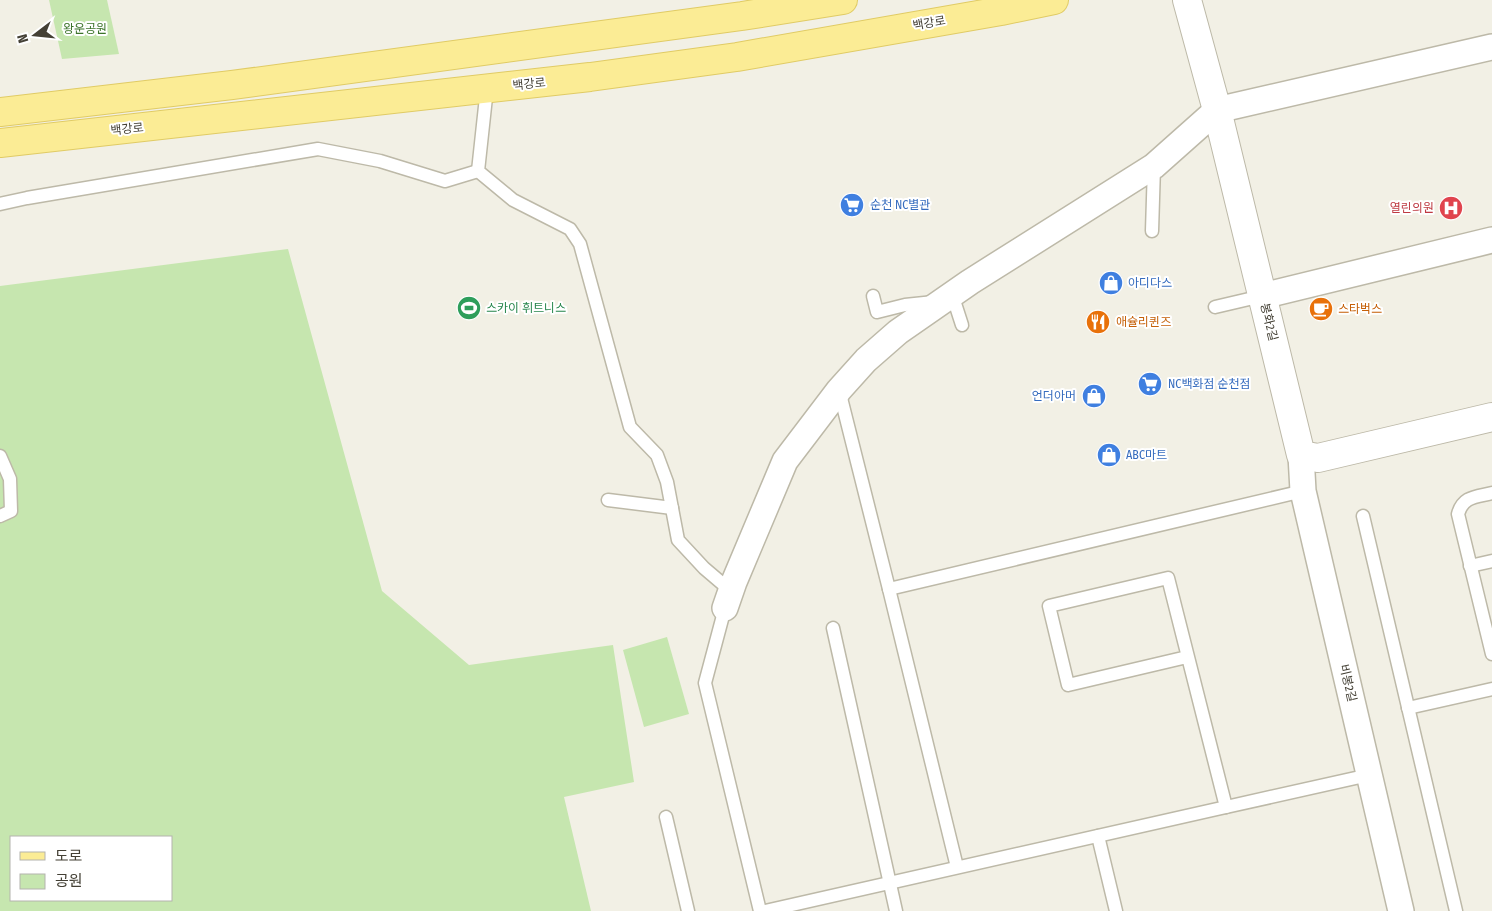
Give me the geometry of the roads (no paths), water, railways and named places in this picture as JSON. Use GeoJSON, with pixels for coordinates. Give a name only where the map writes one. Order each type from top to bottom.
{"type":"FeatureCollection","features":[{"type":"Feature","properties":{"kind":"main road"},"geometry":{"type":"LineString","coordinates":[[0,112],[251,82],[722,19],[843,0]]}},
{"type":"Feature","properties":{"kind":"main road","name":"백강로"},"geometry":{"type":"LineString","coordinates":[[0,143],[590,77],[737,57],[1054,0]]}},
{"type":"Feature","properties":{"kind":"street","name":"봉화2길"},"geometry":{"type":"LineString","coordinates":[[1187,0],[1217,110],[1301,455]]}},
{"type":"Feature","properties":{"kind":"street"},"geometry":{"type":"LineString","coordinates":[[1195,29],[1202,0]]}},
{"type":"Feature","properties":{"kind":"street"},"geometry":{"type":"LineString","coordinates":[[728,600],[786,461],[839,390],[866,360],[898,332],[947,298],[1154,166],[1217,110],[1492,47]]}},
{"type":"Feature","properties":{"kind":"street"},"geometry":{"type":"LineString","coordinates":[[1262,296],[1492,240]]}},
{"type":"Feature","properties":{"kind":"street"},"geometry":{"type":"LineString","coordinates":[[1301,455],[1318,458],[1492,418]]}},
{"type":"Feature","properties":{"kind":"street","name":"비봉2길"},"geometry":{"type":"LineString","coordinates":[[1301,455],[1303,491],[1401,911]]}},
{"type":"Feature","properties":{"kind":"lane"},"geometry":{"type":"LineString","coordinates":[[478,171],[487,88]]}},
{"type":"Feature","properties":{"kind":"lane"},"geometry":{"type":"LineString","coordinates":[[0,204],[318,149],[380,161],[445,182],[478,171]]}},
{"type":"Feature","properties":{"kind":"lane"},"geometry":{"type":"LineString","coordinates":[[1152,231],[1154,166]]}},
{"type":"Feature","properties":{"kind":"lane"},"geometry":{"type":"LineString","coordinates":[[478,171],[513,200],[570,229],[580,244],[630,426],[657,455],[667,482],[678,540],[704,568],[728,600],[704,683],[760,911]]}},
{"type":"Feature","properties":{"kind":"lane"},"geometry":{"type":"LineString","coordinates":[[873,296],[877,312],[905,304],[947,298],[962,325]]}},
{"type":"Feature","properties":{"kind":"lane"},"geometry":{"type":"LineString","coordinates":[[1215,307],[1262,296]]}},
{"type":"Feature","properties":{"kind":"lane"},"geometry":{"type":"LineString","coordinates":[[839,390],[956,867]]}},
{"type":"Feature","properties":{"kind":"lane"},"geometry":{"type":"LineString","coordinates":[[0,456],[10,479],[11,511],[0,516]]}},
{"type":"Feature","properties":{"kind":"lane"},"geometry":{"type":"LineString","coordinates":[[889,588],[1303,491]]}},
{"type":"Feature","properties":{"kind":"lane"},"geometry":{"type":"LineString","coordinates":[[1492,493],[1466,500],[1462,503],[1458,514],[1470,566],[1489,630],[1492,654]]}},
{"type":"Feature","properties":{"kind":"lane"},"geometry":{"type":"LineString","coordinates":[[608,500],[672,508]]}},
{"type":"Feature","properties":{"kind":"lane"},"geometry":{"type":"LineString","coordinates":[[1364,516],[1456,911]]}},
{"type":"Feature","properties":{"kind":"lane"},"geometry":{"type":"LineString","coordinates":[[1470,566],[1492,561]]}},
{"type":"Feature","properties":{"kind":"lane"},"geometry":{"type":"LineString","coordinates":[[1187,657],[1068,685],[1048,606],[1168,578],[1226,808]]}},
{"type":"Feature","properties":{"kind":"lane"},"geometry":{"type":"LineString","coordinates":[[833,628],[896,911]]}},
{"type":"Feature","properties":{"kind":"lane"},"geometry":{"type":"LineString","coordinates":[[1408,708],[1492,689]]}},
{"type":"Feature","properties":{"kind":"lane"},"geometry":{"type":"LineString","coordinates":[[765,911],[1370,775]]}},
{"type":"Feature","properties":{"kind":"lane"},"geometry":{"type":"LineString","coordinates":[[666,817],[688,911]]}},
{"type":"Feature","properties":{"kind":"lane"},"geometry":{"type":"LineString","coordinates":[[1098,836],[1116,911]]}},
{"type":"Feature","properties":{"kind":"place","name":"순천 NC별관"},"geometry":{"type":"Point","coordinates":[852,205]}},
{"type":"Feature","properties":{"kind":"place","name":"열린의원"},"geometry":{"type":"Point","coordinates":[1451,208]}},
{"type":"Feature","properties":{"kind":"place","name":"아디다스"},"geometry":{"type":"Point","coordinates":[1111,283]}},
{"type":"Feature","properties":{"kind":"place","name":"스카이 휘트니스"},"geometry":{"type":"Point","coordinates":[469,308]}},
{"type":"Feature","properties":{"kind":"place","name":"스타벅스"},"geometry":{"type":"Point","coordinates":[1321,309]}},
{"type":"Feature","properties":{"kind":"place","name":"애슐리퀸즈"},"geometry":{"type":"Point","coordinates":[1098,322]}},
{"type":"Feature","properties":{"kind":"place","name":"NC백화점 순천점"},"geometry":{"type":"Point","coordinates":[1150,384]}},
{"type":"Feature","properties":{"kind":"place","name":"언더아머"},"geometry":{"type":"Point","coordinates":[1094,396]}},
{"type":"Feature","properties":{"kind":"place","name":"ABC마트"},"geometry":{"type":"Point","coordinates":[1109,455]}},
{"type":"Feature","properties":{"kind":"park label","name":"왕운공원"},"geometry":{"type":"Point","coordinates":[85,29]}}]}
